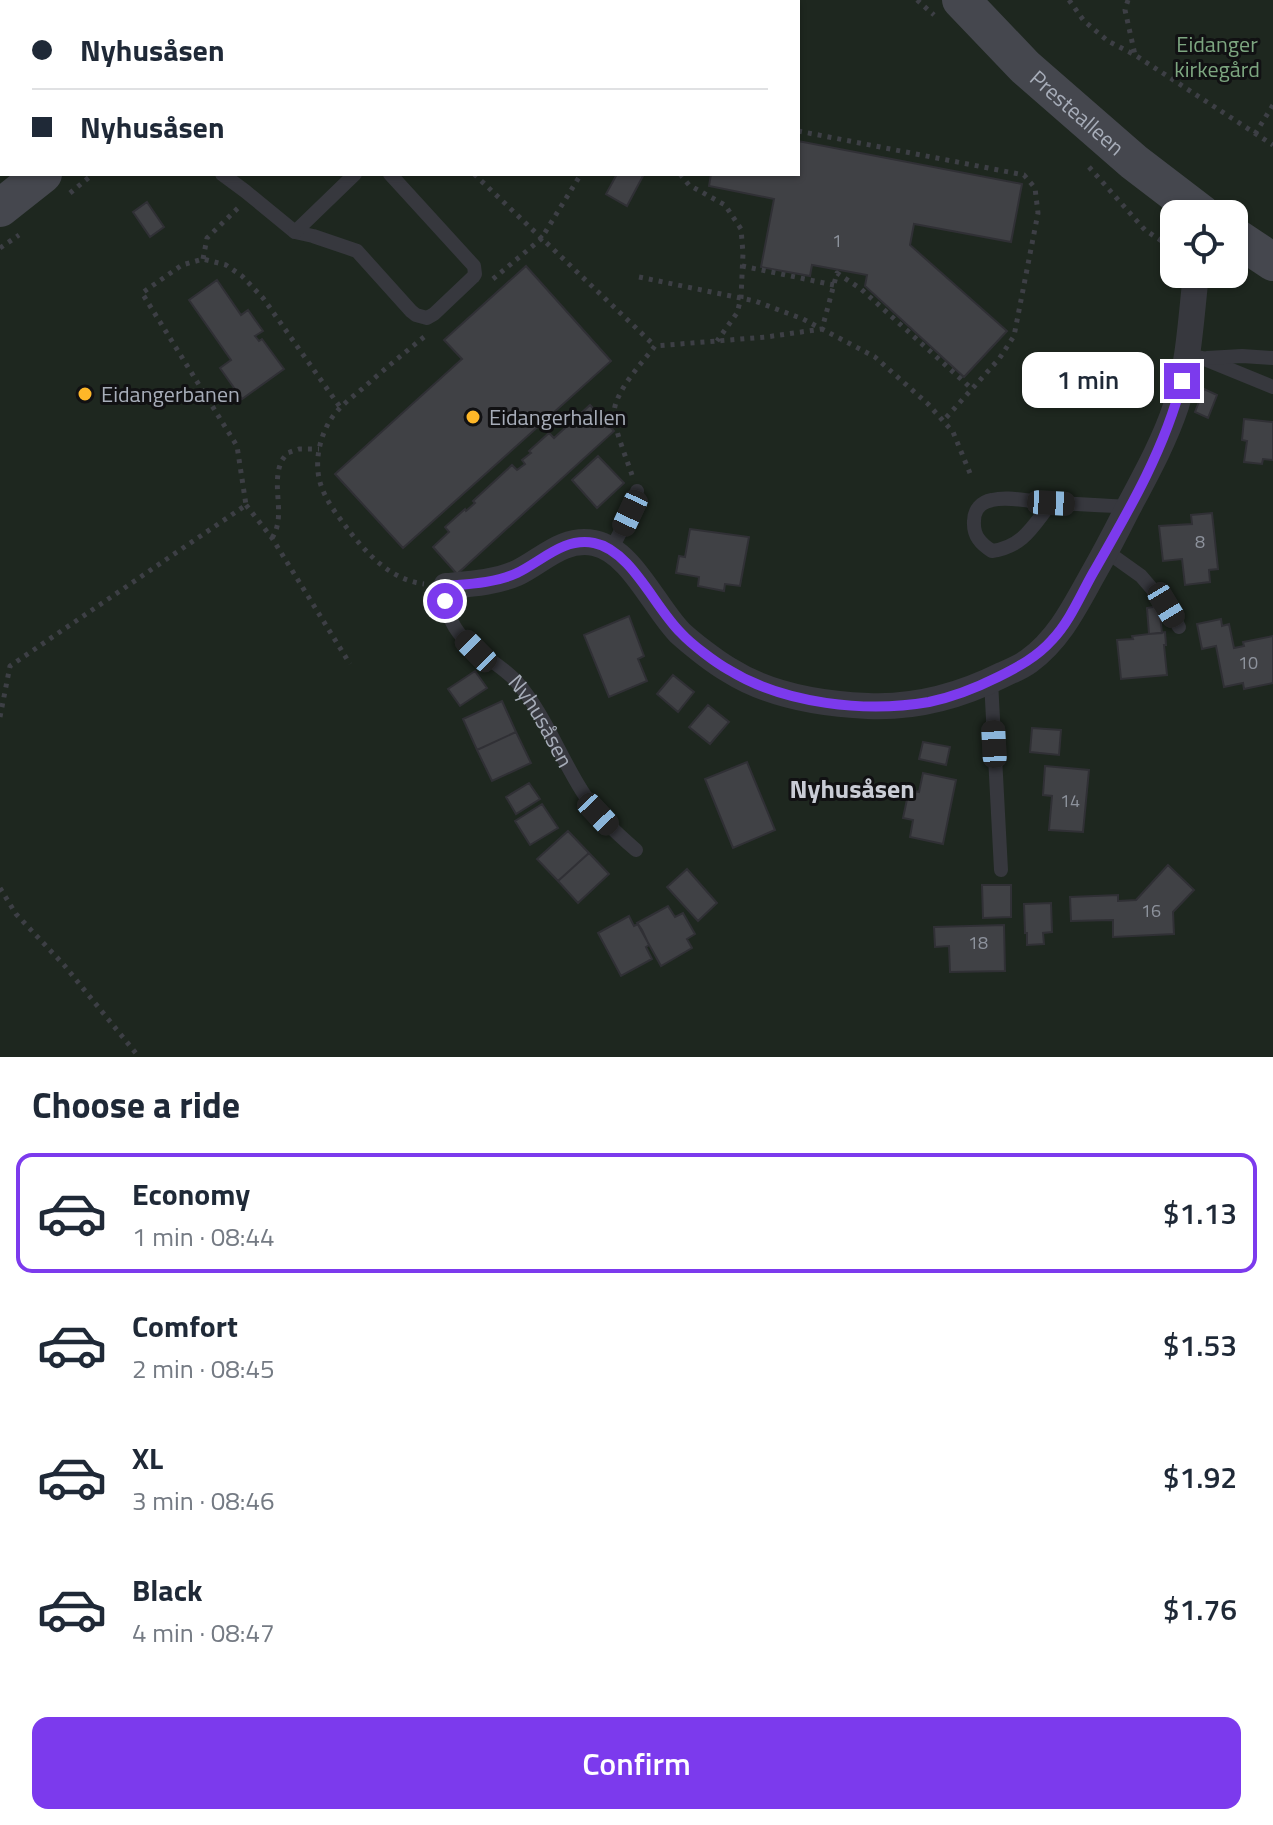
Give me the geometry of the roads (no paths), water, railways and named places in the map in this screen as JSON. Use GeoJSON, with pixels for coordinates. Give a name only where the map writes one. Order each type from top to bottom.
{"type":"FeatureCollection","features":[{"type":"Feature","properties":{"kind":"street","name":"Prestealleen"},"geometry":{"type":"LineString","coordinates":[[961,0],[1025,67],[1134,162],[1183,200]]}},
{"type":"Feature","properties":{"kind":"street"},"geometry":{"type":"LineString","coordinates":[[1248,245],[1273,262]]}},
{"type":"Feature","properties":{"kind":"street"},"geometry":{"type":"LineString","coordinates":[[446,586],[482,583],[515,574],[572,543],[597,543],[611,550],[631,570],[680,633],[729,670],[765,688],[845,705],[880,706],[929,702],[966,692],[1028,663],[1072,615],[1161,443],[1195,357],[1196,288]]}},
{"type":"Feature","properties":{"kind":"lane"},"geometry":{"type":"LineString","coordinates":[[225,176],[295,232],[357,251],[411,311],[427,318],[473,277],[474,266],[392,176]]}},
{"type":"Feature","properties":{"kind":"lane"},"geometry":{"type":"LineString","coordinates":[[295,232],[353,176]]}},
{"type":"Feature","properties":{"kind":"lane"},"geometry":{"type":"LineString","coordinates":[[1195,357],[1273,358]]}},
{"type":"Feature","properties":{"kind":"lane"},"geometry":{"type":"LineString","coordinates":[[1195,357],[1273,387]]}},
{"type":"Feature","properties":{"kind":"lane"},"geometry":{"type":"LineString","coordinates":[[611,550],[630,513],[637,491]]}},
{"type":"Feature","properties":{"kind":"lane"},"geometry":{"type":"LineString","coordinates":[[1051,503],[1032,529],[1016,544],[992,551],[980,544],[973,519],[979,506],[991,500],[1010,498],[1129,507]]}},
{"type":"Feature","properties":{"kind":"lane"},"geometry":{"type":"LineString","coordinates":[[1106,551],[1141,576],[1166,605],[1179,627]]}},
{"type":"Feature","properties":{"kind":"lane","name":"Nyhusåsen"},"geometry":{"type":"LineString","coordinates":[[446,586],[445,601],[452,623],[476,651],[501,668],[527,694],[590,803],[614,831],[636,850]]}},
{"type":"Feature","properties":{"kind":"lane"},"geometry":{"type":"LineString","coordinates":[[991,681],[1001,870]]}},
{"type":"Feature","properties":{"kind":"place","name":"Eidangerbanen"},"geometry":{"type":"Point","coordinates":[85,394]}},
{"type":"Feature","properties":{"kind":"place","name":"Eidangerhallen"},"geometry":{"type":"Point","coordinates":[473,417]}},
{"type":"Feature","properties":{"kind":"district","name":"Nyhusåsen"},"geometry":{"type":"Point","coordinates":[852,789]}},
{"type":"Feature","properties":{"kind":"park label","name":"Eidanger kirkegård"},"geometry":{"type":"Point","coordinates":[1217,56]}}]}
